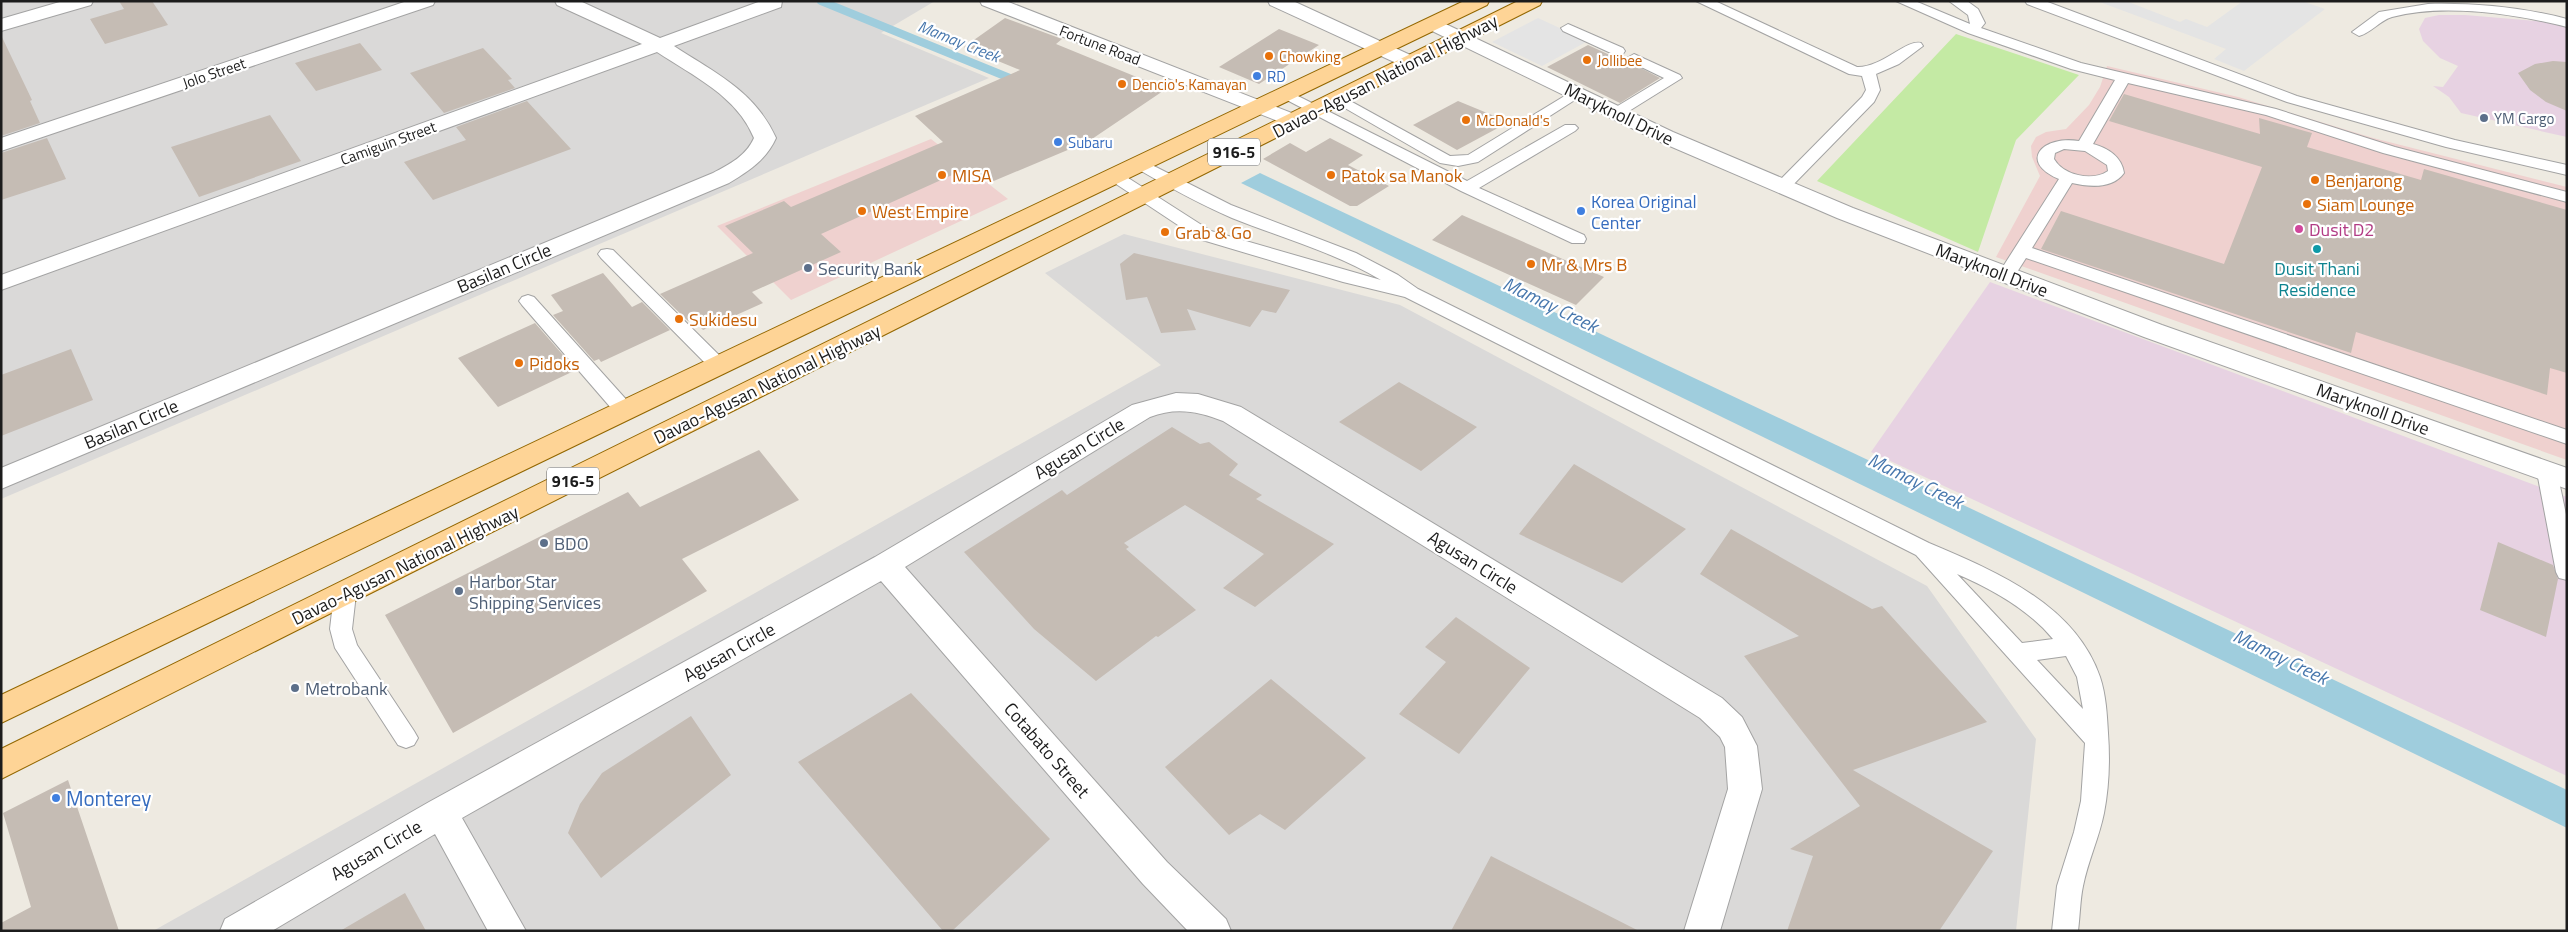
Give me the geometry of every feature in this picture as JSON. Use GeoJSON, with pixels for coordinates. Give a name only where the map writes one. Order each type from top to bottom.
{"type":"FeatureCollection","features":[{"type":"Feature","properties":{"kind":"main road","name":"Davao-Agusan National Highway"},"geometry":{"type":"LineString","coordinates":[[1,710],[1142,165],[1480,1]]}},
{"type":"Feature","properties":{"kind":"main road","name":"Davao-Agusan National Highway"},"geometry":{"type":"LineString","coordinates":[[1,765],[1338,100],[1533,1]]}},
{"type":"Feature","properties":{"kind":"main road"},"geometry":{"type":"LineString","coordinates":[[450,494],[475,530]]}},
{"type":"Feature","properties":{"kind":"street"},"geometry":{"type":"LineString","coordinates":[[1,25],[84,1]]}},
{"type":"Feature","properties":{"kind":"street","name":"Jolo Street"},"geometry":{"type":"LineString","coordinates":[[1,145],[426,1]]}},
{"type":"Feature","properties":{"kind":"street","name":"Basilan Circle"},"geometry":{"type":"LineString","coordinates":[[1,478],[721,178],[745,164],[760,151],[765,138],[752,113],[736,96],[658,44],[564,1]]}},
{"type":"Feature","properties":{"kind":"street","name":"Fortune Road"},"geometry":{"type":"LineString","coordinates":[[989,1],[1295,121]]}},
{"type":"Feature","properties":{"kind":"street"},"geometry":{"type":"LineString","coordinates":[[1277,1],[1412,63]]}},
{"type":"Feature","properties":{"kind":"street","name":"Camiguin Street"},"geometry":{"type":"LineString","coordinates":[[1,283],[774,3]]}},
{"type":"Feature","properties":{"kind":"street","name":"Maryknoll Drive"},"geometry":{"type":"LineString","coordinates":[[1433,24],[1662,136],[1782,187],[2006,276],[2560,473]]}},
{"type":"Feature","properties":{"kind":"street","name":"Agusan Circle"},"geometry":{"type":"LineString","coordinates":[[238,931],[441,813],[885,565],[1156,404],[1184,400],[1208,404],[1232,414],[1711,708],[1731,727],[1741,746],[1745,789],[1702,931]]}},
{"type":"Feature","properties":{"kind":"street","name":"Cotabato Street"},"geometry":{"type":"LineString","coordinates":[[885,565],[1155,873],[1213,931]]}},
{"type":"Feature","properties":{"kind":"street"},"geometry":{"type":"LineString","coordinates":[[441,813],[508,931]]}},
{"type":"Feature","properties":{"kind":"lane"},"geometry":{"type":"LineString","coordinates":[[1703,1],[1843,68],[1869,73],[1879,71],[1916,46]]}},
{"type":"Feature","properties":{"kind":"lane"},"geometry":{"type":"LineString","coordinates":[[1903,1],[1973,30],[2055,60],[2271,112],[2389,150],[2567,197]]}},
{"type":"Feature","properties":{"kind":"lane"},"geometry":{"type":"LineString","coordinates":[[1956,1],[1971,9],[1977,16],[1978,23],[1973,30]]}},
{"type":"Feature","properties":{"kind":"lane"},"geometry":{"type":"LineString","coordinates":[[2032,1],[2292,99],[2452,144],[2567,170]]}},
{"type":"Feature","properties":{"kind":"lane"},"geometry":{"type":"LineString","coordinates":[[2359,32],[2389,13],[2441,7],[2538,16],[2567,23]]}},
{"type":"Feature","properties":{"kind":"lane"},"geometry":{"type":"LineString","coordinates":[[1568,28],[1618,51]]}},
{"type":"Feature","properties":{"kind":"lane"},"geometry":{"type":"LineString","coordinates":[[1616,113],[1675,78],[1634,58]]}},
{"type":"Feature","properties":{"kind":"lane"},"geometry":{"type":"LineString","coordinates":[[1782,187],[1869,99],[1873,90],[1869,73]]}},
{"type":"Feature","properties":{"kind":"lane"},"geometry":{"type":"LineString","coordinates":[[2084,146],[2124,77]]}},
{"type":"Feature","properties":{"kind":"lane"},"geometry":{"type":"LineString","coordinates":[[1338,100],[1446,160],[1458,161],[1472,159],[1576,93]]}},
{"type":"Feature","properties":{"kind":"lane"},"geometry":{"type":"LineString","coordinates":[[1288,95],[1467,188],[1578,239]]}},
{"type":"Feature","properties":{"kind":"lane"},"geometry":{"type":"LineString","coordinates":[[1467,188],[1570,128]]}},
{"type":"Feature","properties":{"kind":"lane"},"geometry":{"type":"LineString","coordinates":[[2062,144],[2084,146],[2110,158],[2115,164],[2116,173],[2108,179],[2099,181],[2068,177],[2050,166],[2045,155],[2054,146],[2062,144]]}},
{"type":"Feature","properties":{"kind":"lane"},"geometry":{"type":"LineString","coordinates":[[1142,165],[1172,182],[1239,214],[1310,239],[1364,262],[1396,280],[1412,293],[1922,549],[1978,574],[2014,594],[2048,618],[2072,646],[2086,671],[2094,704],[2096,739],[2097,776],[2094,795],[2089,824],[2070,885],[2065,931]]}},
{"type":"Feature","properties":{"kind":"lane"},"geometry":{"type":"LineString","coordinates":[[1116,177],[1205,235],[1349,278],[1412,293]]}},
{"type":"Feature","properties":{"kind":"lane"},"geometry":{"type":"LineString","coordinates":[[2006,276],[2068,177]]}},
{"type":"Feature","properties":{"kind":"lane"},"geometry":{"type":"LineString","coordinates":[[2021,250],[2567,437]]}},
{"type":"Feature","properties":{"kind":"lane"},"geometry":{"type":"LineString","coordinates":[[607,254],[720,366]]}},
{"type":"Feature","properties":{"kind":"lane"},"geometry":{"type":"LineString","coordinates":[[528,301],[625,411]]}},
{"type":"Feature","properties":{"kind":"lane"},"geometry":{"type":"LineString","coordinates":[[2560,473],[2567,572]]}},
{"type":"Feature","properties":{"kind":"lane"},"geometry":{"type":"LineString","coordinates":[[1922,549],[2096,739]]}},
{"type":"Feature","properties":{"kind":"lane"},"geometry":{"type":"LineString","coordinates":[[345,594],[341,629],[346,648],[406,738]]}},
{"type":"Feature","properties":{"kind":"lane"},"geometry":{"type":"LineString","coordinates":[[2017,653],[2072,646]]}},
{"type":"Feature","properties":{"kind":"shaded area"},"geometry":{"type":"Polygon","coordinates":[[[1,1],[935,1],[881,33],[989,78],[1,499],[1,1]]]}},
{"type":"Feature","properties":{"kind":"shaded area"},"geometry":{"type":"Polygon","coordinates":[[[2097,1],[2126,1],[2180,22],[2186,19],[2207,27],[2243,1],[2302,1],[2325,9],[2244,71],[2214,59],[2226,49],[2097,1]]]}},
{"type":"Feature","properties":{"kind":"shaded area"},"geometry":{"type":"Polygon","coordinates":[[[2439,15],[2465,15],[2549,22],[2567,27],[2567,137],[2461,113],[2449,97],[2433,86],[2443,87],[2458,66],[2440,58],[2423,41],[2419,29],[2425,18],[2439,15]]]}},
{"type":"Feature","properties":{"kind":"shaded area"},"geometry":{"type":"Polygon","coordinates":[[[1538,18],[1588,41],[1542,66],[1492,42],[1538,18]]]}},
{"type":"Feature","properties":{"kind":"shaded area"},"geometry":{"type":"Polygon","coordinates":[[[2107,66],[2238,97],[2373,138],[2567,187],[2567,460],[1996,257],[2040,176],[2032,157],[2031,146],[2036,137],[2046,132],[2066,129],[2089,105],[2100,87],[2107,66]]]}},
{"type":"Feature","properties":{"kind":"shaded area"},"geometry":{"type":"Polygon","coordinates":[[[931,139],[1008,199],[791,300],[717,226],[931,139]]]}},
{"type":"Feature","properties":{"kind":"shaded area"},"geometry":{"type":"Polygon","coordinates":[[[1124,234],[1400,305],[1927,586],[2036,739],[2016,931],[153,931],[1161,365],[1045,273],[1124,234]]]}},
{"type":"Feature","properties":{"kind":"shaded area"},"geometry":{"type":"Polygon","coordinates":[[[1990,282],[2567,497],[2567,776],[1871,452],[1990,282]]]}},
{"type":"Feature","properties":{"kind":"green space"},"geometry":{"type":"Polygon","coordinates":[[[1956,34],[2079,75],[2016,140],[1978,252],[1817,181],[1956,34]]]}},
{"type":"Feature","properties":{"kind":"water"},"geometry":{"type":"Polygon","coordinates":[[[1260,173],[2567,790],[2567,828],[1241,183],[1260,173]]]}},
{"type":"Feature","properties":{"kind":"building"},"geometry":{"type":"Polygon","coordinates":[[[119,1],[152,1],[168,25],[105,44],[90,19],[124,9],[119,1]]]}},
{"type":"Feature","properties":{"kind":"building"},"geometry":{"type":"Polygon","coordinates":[[[1005,18],[1062,39],[1056,44],[1166,89],[1089,141],[989,183],[970,167],[821,234],[841,252],[752,292],[763,303],[703,330],[693,319],[688,321],[660,294],[753,253],[725,226],[784,201],[791,207],[943,142],[915,116],[1020,70],[964,47],[1005,18]]]}},
{"type":"Feature","properties":{"kind":"building","name":"Chowking"},"geometry":{"type":"Polygon","coordinates":[[[1279,29],[1319,45],[1259,84],[1219,67],[1279,29]]]}},
{"type":"Feature","properties":{"kind":"building"},"geometry":{"type":"Polygon","coordinates":[[[1,35],[32,100],[30,101],[40,123],[1,136],[1,35]]]}},
{"type":"Feature","properties":{"kind":"building"},"geometry":{"type":"Polygon","coordinates":[[[360,43],[382,70],[316,91],[295,63],[360,43]]]}},
{"type":"Feature","properties":{"kind":"building"},"geometry":{"type":"Polygon","coordinates":[[[1588,45],[1612,56],[1618,56],[1660,78],[1620,103],[1547,67],[1588,45]]]}},
{"type":"Feature","properties":{"kind":"building"},"geometry":{"type":"Polygon","coordinates":[[[483,48],[512,79],[508,80],[515,88],[444,113],[410,73],[483,48]]]}},
{"type":"Feature","properties":{"kind":"building"},"geometry":{"type":"Polygon","coordinates":[[[2553,61],[2567,62],[2567,111],[2546,102],[2530,90],[2518,73],[2535,64],[2553,61]]]}},
{"type":"Feature","properties":{"kind":"building"},"geometry":{"type":"Polygon","coordinates":[[[2124,94],[2260,134],[2259,118],[2312,133],[2307,147],[2421,180],[2424,169],[2567,210],[2567,373],[2550,368],[2547,395],[2356,332],[2351,353],[2041,249],[2061,211],[2224,264],[2262,167],[2109,121],[2124,94]]]}},
{"type":"Feature","properties":{"kind":"building"},"geometry":{"type":"Polygon","coordinates":[[[527,101],[571,149],[433,200],[404,162],[466,140],[456,127],[527,101]]]}},
{"type":"Feature","properties":{"kind":"building","name":"McDonald's"},"geometry":{"type":"Polygon","coordinates":[[[1458,101],[1509,122],[1457,150],[1413,125],[1458,101]]]}},
{"type":"Feature","properties":{"kind":"building"},"geometry":{"type":"Polygon","coordinates":[[[270,115],[301,161],[199,197],[171,147],[270,115]]]}},
{"type":"Feature","properties":{"kind":"building"},"geometry":{"type":"Polygon","coordinates":[[[47,138],[66,179],[1,200],[1,153],[47,138]]]}},
{"type":"Feature","properties":{"kind":"building","name":"Patok sa Manok"},"geometry":{"type":"Polygon","coordinates":[[[1330,138],[1363,155],[1348,165],[1389,186],[1357,206],[1350,206],[1263,159],[1290,143],[1306,152],[1330,138]]]}},
{"type":"Feature","properties":{"kind":"building"},"geometry":{"type":"Polygon","coordinates":[[[1462,215],[1604,277],[1576,305],[1432,240],[1462,215]]]}},
{"type":"Feature","properties":{"kind":"building"},"geometry":{"type":"Polygon","coordinates":[[[1134,253],[1290,290],[1276,313],[1262,310],[1250,327],[1187,309],[1196,330],[1161,333],[1147,297],[1126,300],[1120,264],[1134,253]]]}},
{"type":"Feature","properties":{"kind":"building"},"geometry":{"type":"Polygon","coordinates":[[[603,273],[632,307],[642,302],[670,330],[601,362],[599,359],[594,361],[553,315],[563,311],[551,295],[603,273]]]}},
{"type":"Feature","properties":{"kind":"building","name":"Pidoks"},"geometry":{"type":"Polygon","coordinates":[[[535,323],[576,370],[498,407],[458,358],[535,323]]]}},
{"type":"Feature","properties":{"kind":"building"},"geometry":{"type":"Polygon","coordinates":[[[71,349],[93,400],[1,436],[1,375],[71,349]]]}},
{"type":"Feature","properties":{"kind":"building"},"geometry":{"type":"Polygon","coordinates":[[[1399,382],[1477,427],[1421,471],[1339,422],[1399,382]]]}},
{"type":"Feature","properties":{"kind":"building"},"geometry":{"type":"Polygon","coordinates":[[[1172,427],[1200,444],[1209,442],[1238,464],[1229,475],[1262,495],[1256,499],[1334,544],[1255,607],[1223,588],[1264,554],[1185,505],[1124,543],[1129,547],[1126,549],[1196,610],[1158,637],[1156,636],[1096,681],[1034,629],[964,552],[1062,490],[1067,495],[1172,427]]]}},
{"type":"Feature","properties":{"kind":"building"},"geometry":{"type":"Polygon","coordinates":[[[759,450],[799,500],[682,559],[707,591],[453,733],[385,615],[628,492],[640,507],[759,450]]]}},
{"type":"Feature","properties":{"kind":"building"},"geometry":{"type":"Polygon","coordinates":[[[1574,464],[1686,529],[1622,583],[1519,534],[1574,464]]]}},
{"type":"Feature","properties":{"kind":"building"},"geometry":{"type":"Polygon","coordinates":[[[1731,529],[1872,609],[1882,606],[1987,722],[1853,770],[1993,851],[1939,931],[1787,931],[1813,856],[1790,849],[1860,806],[1744,656],[1799,636],[1700,574],[1731,529]]]}},
{"type":"Feature","properties":{"kind":"building"},"geometry":{"type":"Polygon","coordinates":[[[2498,542],[2553,565],[2558,579],[2546,637],[2480,610],[2498,542]]]}},
{"type":"Feature","properties":{"kind":"building"},"geometry":{"type":"Polygon","coordinates":[[[1456,617],[1530,668],[1459,754],[1399,714],[1446,662],[1425,647],[1456,617]]]}},
{"type":"Feature","properties":{"kind":"building"},"geometry":{"type":"Polygon","coordinates":[[[1271,679],[1366,758],[1285,830],[1260,814],[1229,835],[1165,767],[1271,679]]]}},
{"type":"Feature","properties":{"kind":"building"},"geometry":{"type":"Polygon","coordinates":[[[911,693],[1050,839],[952,931],[943,931],[798,762],[911,693]]]}},
{"type":"Feature","properties":{"kind":"building"},"geometry":{"type":"Polygon","coordinates":[[[691,716],[731,775],[601,878],[568,833],[580,804],[602,773],[691,716]]]}},
{"type":"Feature","properties":{"kind":"building"},"geometry":{"type":"Polygon","coordinates":[[[68,780],[119,931],[1,931],[1,923],[31,907],[3,813],[68,780]]]}},
{"type":"Feature","properties":{"kind":"building"},"geometry":{"type":"Polygon","coordinates":[[[1491,856],[1639,931],[1451,931],[1491,856]]]}},
{"type":"Feature","properties":{"kind":"building"},"geometry":{"type":"Polygon","coordinates":[[[405,893],[426,931],[340,931],[405,893]]]}},
{"type":"Feature","properties":{"kind":"waterway","name":"Mamay Creek"},"geometry":{"type":"LineString","coordinates":[[821,1],[1017,81]]}},
{"type":"Feature","properties":{"kind":"place","name":"Chowking"},"geometry":{"type":"Point","coordinates":[1269,56]}},
{"type":"Feature","properties":{"kind":"place","name":"Jollibee"},"geometry":{"type":"Point","coordinates":[1587,60]}},
{"type":"Feature","properties":{"kind":"place","name":"RD"},"geometry":{"type":"Point","coordinates":[1257,76]}},
{"type":"Feature","properties":{"kind":"place","name":"Dencio's Kamayan"},"geometry":{"type":"Point","coordinates":[1122,84]}},
{"type":"Feature","properties":{"kind":"place","name":"YM Cargo"},"geometry":{"type":"Point","coordinates":[2484,118]}},
{"type":"Feature","properties":{"kind":"place","name":"McDonald's"},"geometry":{"type":"Point","coordinates":[1466,120]}},
{"type":"Feature","properties":{"kind":"place","name":"Subaru"},"geometry":{"type":"Point","coordinates":[1058,142]}},
{"type":"Feature","properties":{"kind":"place","name":"MISA"},"geometry":{"type":"Point","coordinates":[942,175]}},
{"type":"Feature","properties":{"kind":"place","name":"Patok sa Manok"},"geometry":{"type":"Point","coordinates":[1331,175]}},
{"type":"Feature","properties":{"kind":"place","name":"Benjarong"},"geometry":{"type":"Point","coordinates":[2315,180]}},
{"type":"Feature","properties":{"kind":"place","name":"Siam Lounge"},"geometry":{"type":"Point","coordinates":[2307,204]}},
{"type":"Feature","properties":{"kind":"place","name":"West Empire"},"geometry":{"type":"Point","coordinates":[862,211]}},
{"type":"Feature","properties":{"kind":"place","name":"Korea Original Center"},"geometry":{"type":"Point","coordinates":[1581,211]}},
{"type":"Feature","properties":{"kind":"place","name":"Dusit D2"},"geometry":{"type":"Point","coordinates":[2299,229]}},
{"type":"Feature","properties":{"kind":"place","name":"Grab & Go"},"geometry":{"type":"Point","coordinates":[1165,232]}},
{"type":"Feature","properties":{"kind":"place","name":"Dusit Thani Residence"},"geometry":{"type":"Point","coordinates":[2317,249]}},
{"type":"Feature","properties":{"kind":"place","name":"Mr & Mrs B"},"geometry":{"type":"Point","coordinates":[1531,264]}},
{"type":"Feature","properties":{"kind":"place","name":"Security Bank"},"geometry":{"type":"Point","coordinates":[808,268]}},
{"type":"Feature","properties":{"kind":"place","name":"Sukidesu"},"geometry":{"type":"Point","coordinates":[679,319]}},
{"type":"Feature","properties":{"kind":"place","name":"Pidoks"},"geometry":{"type":"Point","coordinates":[519,363]}},
{"type":"Feature","properties":{"kind":"place","name":"BDO"},"geometry":{"type":"Point","coordinates":[544,543]}},
{"type":"Feature","properties":{"kind":"place","name":"Harbor Star Shipping Services"},"geometry":{"type":"Point","coordinates":[459,591]}},
{"type":"Feature","properties":{"kind":"place","name":"Metrobank"},"geometry":{"type":"Point","coordinates":[295,688]}},
{"type":"Feature","properties":{"kind":"place","name":"Monterey"},"geometry":{"type":"Point","coordinates":[56,798]}}]}
